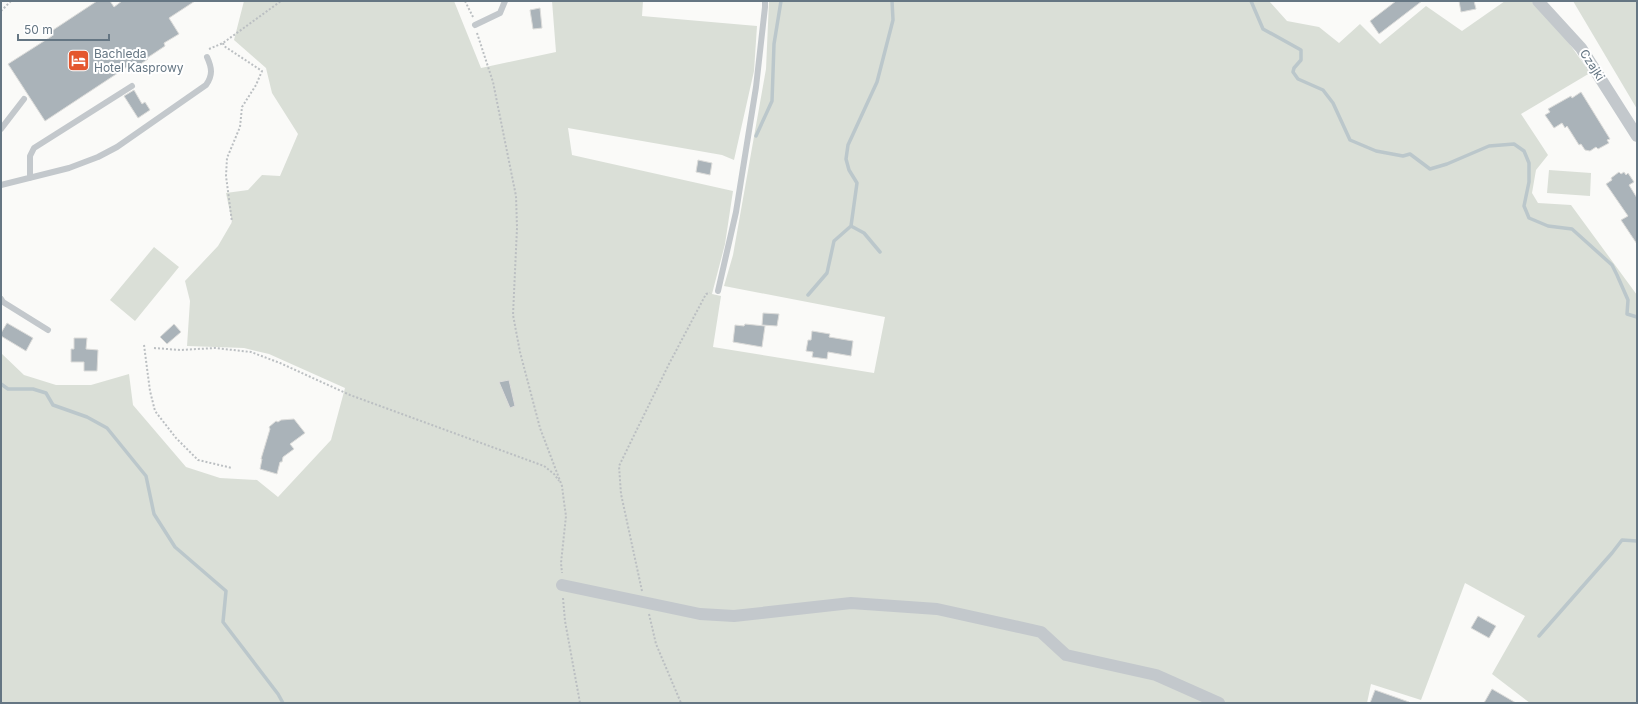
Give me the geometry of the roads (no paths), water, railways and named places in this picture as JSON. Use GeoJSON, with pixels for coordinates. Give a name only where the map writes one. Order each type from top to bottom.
{"type":"FeatureCollection","features":[{"type":"Feature","properties":{"kind":"street","name":"Czajki"},"geometry":{"type":"LineString","coordinates":[[1538,1],[1581,48],[1637,136]]}},
{"type":"Feature","properties":{"kind":"street"},"geometry":{"type":"LineString","coordinates":[[562,585],[646,604],[700,614],[734,616],[851,603],[937,610],[1041,632],[1066,655],[1156,675],[1219,703]]}},
{"type":"Feature","properties":{"kind":"lane"},"geometry":{"type":"LineString","coordinates":[[475,25],[500,13],[505,1]]}},
{"type":"Feature","properties":{"kind":"lane"},"geometry":{"type":"LineString","coordinates":[[718,291],[738,204],[756,87],[765,1]]}},
{"type":"Feature","properties":{"kind":"lane"},"geometry":{"type":"LineString","coordinates":[[1,185],[69,168],[98,158],[117,147],[197,93],[206,85],[210,79],[212,71],[207,57]]}},
{"type":"Feature","properties":{"kind":"lane"},"geometry":{"type":"LineString","coordinates":[[30,178],[30,156],[34,148],[132,86]]}},
{"type":"Feature","properties":{"kind":"lane"},"geometry":{"type":"LineString","coordinates":[[1,128],[24,99]]}},
{"type":"Feature","properties":{"kind":"lane"},"geometry":{"type":"LineString","coordinates":[[1,299],[3,302],[48,330]]}},
{"type":"Feature","properties":{"kind":"waterway"},"geometry":{"type":"LineString","coordinates":[[756,136],[772,101],[774,44],[781,1]]}},
{"type":"Feature","properties":{"kind":"waterway"},"geometry":{"type":"LineString","coordinates":[[808,295],[827,273],[834,241],[851,226],[857,183],[849,170],[846,159],[848,145],[877,82],[893,20],[892,1]]}},
{"type":"Feature","properties":{"kind":"waterway"},"geometry":{"type":"LineString","coordinates":[[1251,1],[1263,29],[1301,50],[1301,60],[1294,68],[1293,72],[1298,79],[1323,90],[1333,103],[1350,140],[1376,151],[1403,156],[1410,154],[1430,169],[1447,164],[1489,146],[1514,144],[1524,151],[1529,163],[1529,182],[1524,206],[1529,218],[1548,226],[1572,229],[1612,265],[1628,300],[1627,314],[1637,317]]}},
{"type":"Feature","properties":{"kind":"waterway"},"geometry":{"type":"LineString","coordinates":[[851,226],[864,233],[880,252]]}},
{"type":"Feature","properties":{"kind":"waterway"},"geometry":{"type":"LineString","coordinates":[[1,384],[8,389],[33,389],[46,393],[53,405],[87,417],[107,428],[146,476],[154,514],[175,547],[226,591],[223,622],[278,694],[283,703]]}},
{"type":"Feature","properties":{"kind":"waterway"},"geometry":{"type":"LineString","coordinates":[[1539,636],[1622,540],[1637,541]]}},
{"type":"Feature","properties":{"kind":"place","name":"Bachleda Hotel Kasprowy"},"geometry":{"type":"Point","coordinates":[78,61]}}]}
